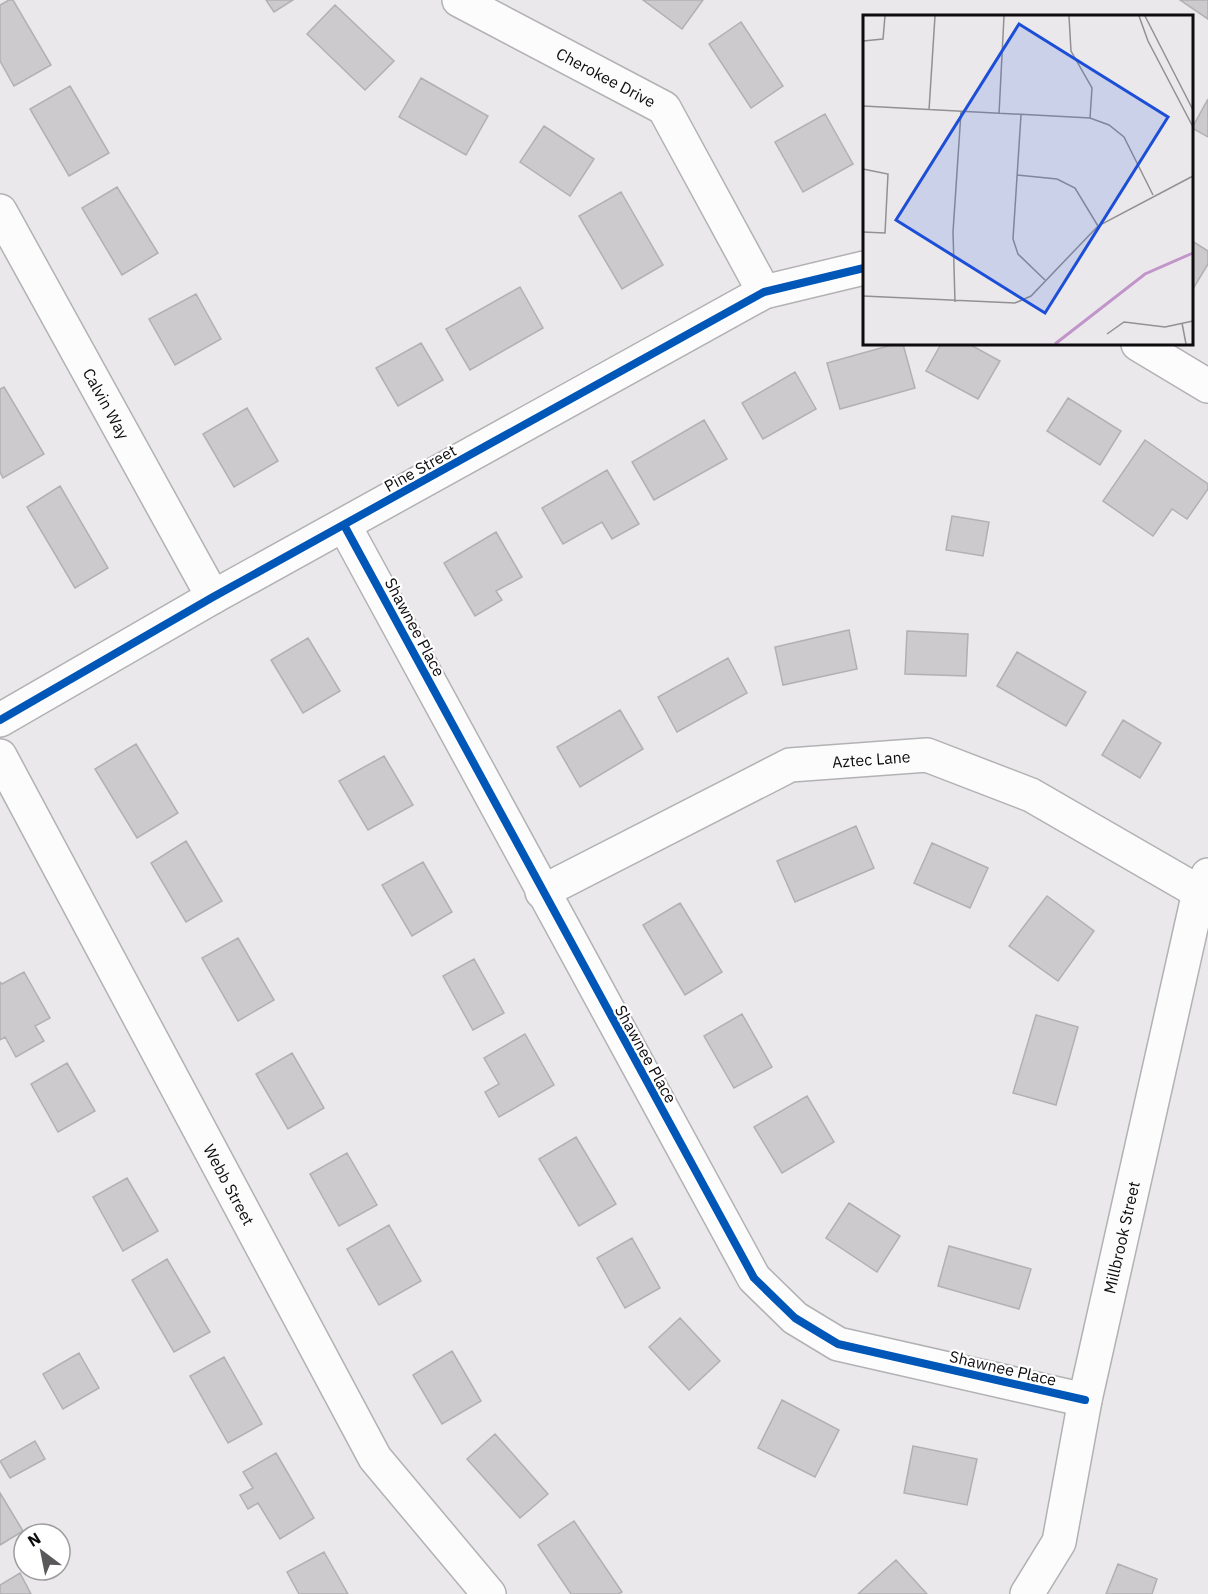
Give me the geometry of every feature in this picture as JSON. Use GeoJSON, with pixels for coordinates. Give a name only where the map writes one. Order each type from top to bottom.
{"type":"FeatureCollection","features":[{"type":"Feature","properties":{"kind":"street","name":"Cherokee Drive"},"geometry":{"type":"LineString","coordinates":[[459,0],[664,108],[764,292]]}},
{"type":"Feature","properties":{"kind":"street","name":"Calvin Way"},"geometry":{"type":"LineString","coordinates":[[0,212],[213,597]]}},
{"type":"Feature","properties":{"kind":"street","name":"Pine Street"},"geometry":{"type":"LineString","coordinates":[[0,720],[213,597],[764,292],[863,268]]}},
{"type":"Feature","properties":{"kind":"street"},"geometry":{"type":"LineString","coordinates":[[1140,345],[1208,386]]}},
{"type":"Feature","properties":{"kind":"street","name":"Shawnee Place"},"geometry":{"type":"LineString","coordinates":[[345,525],[542,892],[754,1278],[795,1318],[837,1344],[1085,1400]]}},
{"type":"Feature","properties":{"kind":"street","name":"Aztec Lane"},"geometry":{"type":"LineString","coordinates":[[542,892],[790,765],[927,755],[1030,795],[1203,883]]}},
{"type":"Feature","properties":{"kind":"street","name":"Webb Street"},"geometry":{"type":"LineString","coordinates":[[0,756],[375,1458],[489,1594]]}},
{"type":"Feature","properties":{"kind":"street","name":"Millbrook Street"},"geometry":{"type":"LineString","coordinates":[[1027,1594],[1059,1542],[1085,1400],[1203,883]]}},
{"type":"Feature","properties":{"kind":"building"},"geometry":{"type":"Polygon","coordinates":[[[13,0],[51,65],[14,86],[0,61],[0,5],[13,0]]]}},
{"type":"Feature","properties":{"kind":"building"},"geometry":{"type":"Polygon","coordinates":[[[266,0],[293,0],[274,12],[266,0]]]}},
{"type":"Feature","properties":{"kind":"building"},"geometry":{"type":"Polygon","coordinates":[[[643,0],[703,0],[682,29],[643,0]]]}},
{"type":"Feature","properties":{"kind":"building"},"geometry":{"type":"Polygon","coordinates":[[[1180,0],[1208,0],[1208,19],[1180,0]]]}},
{"type":"Feature","properties":{"kind":"building"},"geometry":{"type":"Polygon","coordinates":[[[335,5],[394,61],[365,90],[307,34],[335,5]]]}},
{"type":"Feature","properties":{"kind":"building"},"geometry":{"type":"Polygon","coordinates":[[[741,22],[783,86],[751,108],[709,44],[741,22]]]}},
{"type":"Feature","properties":{"kind":"building"},"geometry":{"type":"Polygon","coordinates":[[[421,78],[488,116],[466,155],[399,117],[421,78]]]}},
{"type":"Feature","properties":{"kind":"building"},"geometry":{"type":"Polygon","coordinates":[[[70,86],[109,153],[69,176],[30,109],[70,86]]]}},
{"type":"Feature","properties":{"kind":"building"},"geometry":{"type":"Polygon","coordinates":[[[1208,99],[1208,137],[1193,129],[1208,99]]]}},
{"type":"Feature","properties":{"kind":"building"},"geometry":{"type":"Polygon","coordinates":[[[825,114],[853,164],[803,192],[775,142],[825,114]]]}},
{"type":"Feature","properties":{"kind":"building"},"geometry":{"type":"Polygon","coordinates":[[[544,126],[594,159],[570,196],[520,162],[544,126]]]}},
{"type":"Feature","properties":{"kind":"building"},"geometry":{"type":"Polygon","coordinates":[[[117,187],[158,253],[122,275],[82,208],[117,187]]]}},
{"type":"Feature","properties":{"kind":"building"},"geometry":{"type":"Polygon","coordinates":[[[621,192],[663,265],[622,289],[579,216],[621,192]]]}},
{"type":"Feature","properties":{"kind":"building"},"geometry":{"type":"Polygon","coordinates":[[[1193,242],[1208,251],[1208,264],[1193,289],[1193,242]]]}},
{"type":"Feature","properties":{"kind":"building"},"geometry":{"type":"Polygon","coordinates":[[[520,287],[543,328],[470,370],[446,329],[520,287]]]}},
{"type":"Feature","properties":{"kind":"building"},"geometry":{"type":"Polygon","coordinates":[[[196,294],[221,339],[175,365],[149,319],[196,294]]]}},
{"type":"Feature","properties":{"kind":"building"},"geometry":{"type":"Polygon","coordinates":[[[421,343],[443,380],[398,406],[376,368],[421,343]]]}},
{"type":"Feature","properties":{"kind":"building"},"geometry":{"type":"Polygon","coordinates":[[[891,345],[903,345],[915,388],[840,409],[827,363],[891,345]]]}},
{"type":"Feature","properties":{"kind":"building"},"geometry":{"type":"Polygon","coordinates":[[[940,345],[971,345],[1000,361],[978,399],[926,371],[940,345]]]}},
{"type":"Feature","properties":{"kind":"building"},"geometry":{"type":"Polygon","coordinates":[[[795,372],[816,409],[763,439],[742,403],[795,372]]]}},
{"type":"Feature","properties":{"kind":"building"},"geometry":{"type":"Polygon","coordinates":[[[4,387],[44,454],[3,478],[0,472],[0,389],[4,387]]]}},
{"type":"Feature","properties":{"kind":"building"},"geometry":{"type":"Polygon","coordinates":[[[1068,398],[1121,431],[1100,465],[1047,431],[1068,398]]]}},
{"type":"Feature","properties":{"kind":"building"},"geometry":{"type":"Polygon","coordinates":[[[247,408],[278,461],[234,487],[203,434],[247,408]]]}},
{"type":"Feature","properties":{"kind":"building"},"geometry":{"type":"Polygon","coordinates":[[[704,420],[727,459],[654,500],[632,462],[704,420]]]}},
{"type":"Feature","properties":{"kind":"building"},"geometry":{"type":"Polygon","coordinates":[[[1145,440],[1208,484],[1208,489],[1187,519],[1172,509],[1153,536],[1103,501],[1145,440]]]}},
{"type":"Feature","properties":{"kind":"building"},"geometry":{"type":"Polygon","coordinates":[[[607,470],[639,524],[612,539],[602,522],[563,544],[542,508],[607,470]]]}},
{"type":"Feature","properties":{"kind":"building"},"geometry":{"type":"Polygon","coordinates":[[[60,486],[108,568],[75,588],[27,507],[60,486]]]}},
{"type":"Feature","properties":{"kind":"building"},"geometry":{"type":"Polygon","coordinates":[[[952,516],[989,522],[983,556],[946,550],[952,516]]]}},
{"type":"Feature","properties":{"kind":"building"},"geometry":{"type":"Polygon","coordinates":[[[496,532],[522,577],[496,591],[502,600],[475,616],[444,563],[496,532]]]}},
{"type":"Feature","properties":{"kind":"building"},"geometry":{"type":"Polygon","coordinates":[[[849,630],[857,669],[783,685],[775,647],[849,630]]]}},
{"type":"Feature","properties":{"kind":"building"},"geometry":{"type":"Polygon","coordinates":[[[907,631],[968,634],[966,676],[905,674],[907,631]]]}},
{"type":"Feature","properties":{"kind":"building"},"geometry":{"type":"Polygon","coordinates":[[[308,638],[340,691],[303,713],[271,660],[308,638]]]}},
{"type":"Feature","properties":{"kind":"building"},"geometry":{"type":"Polygon","coordinates":[[[1017,652],[1086,692],[1066,726],[997,686],[1017,652]]]}},
{"type":"Feature","properties":{"kind":"building"},"geometry":{"type":"Polygon","coordinates":[[[728,658],[747,693],[677,732],[658,697],[728,658]]]}},
{"type":"Feature","properties":{"kind":"building"},"geometry":{"type":"Polygon","coordinates":[[[620,710],[643,749],[580,787],[557,747],[620,710]]]}},
{"type":"Feature","properties":{"kind":"building"},"geometry":{"type":"Polygon","coordinates":[[[1123,720],[1161,743],[1140,778],[1102,755],[1123,720]]]}},
{"type":"Feature","properties":{"kind":"building"},"geometry":{"type":"Polygon","coordinates":[[[136,744],[178,813],[137,838],[95,769],[136,744]]]}},
{"type":"Feature","properties":{"kind":"building"},"geometry":{"type":"Polygon","coordinates":[[[384,756],[413,805],[368,830],[339,781],[384,756]]]}},
{"type":"Feature","properties":{"kind":"building"},"geometry":{"type":"Polygon","coordinates":[[[856,826],[874,868],[795,902],[777,861],[856,826]]]}},
{"type":"Feature","properties":{"kind":"building"},"geometry":{"type":"Polygon","coordinates":[[[186,841],[222,901],[186,922],[151,863],[186,841]]]}},
{"type":"Feature","properties":{"kind":"building"},"geometry":{"type":"Polygon","coordinates":[[[932,843],[988,868],[970,908],[914,883],[932,843]]]}},
{"type":"Feature","properties":{"kind":"building"},"geometry":{"type":"Polygon","coordinates":[[[423,862],[452,912],[412,936],[382,885],[423,862]]]}},
{"type":"Feature","properties":{"kind":"building"},"geometry":{"type":"Polygon","coordinates":[[[1047,896],[1094,931],[1058,981],[1009,946],[1047,896]]]}},
{"type":"Feature","properties":{"kind":"building"},"geometry":{"type":"Polygon","coordinates":[[[680,903],[722,972],[685,995],[643,925],[680,903]]]}},
{"type":"Feature","properties":{"kind":"building"},"geometry":{"type":"Polygon","coordinates":[[[238,938],[274,1000],[238,1021],[202,958],[238,938]]]}},
{"type":"Feature","properties":{"kind":"building"},"geometry":{"type":"Polygon","coordinates":[[[474,959],[504,1013],[473,1030],[443,976],[474,959]]]}},
{"type":"Feature","properties":{"kind":"building"},"geometry":{"type":"Polygon","coordinates":[[[24,972],[50,1018],[35,1026],[44,1041],[16,1057],[5,1037],[0,1040],[0,982],[2,984],[24,972]]]}},
{"type":"Feature","properties":{"kind":"building"},"geometry":{"type":"Polygon","coordinates":[[[742,1014],[772,1067],[734,1088],[704,1036],[742,1014]]]}},
{"type":"Feature","properties":{"kind":"building"},"geometry":{"type":"Polygon","coordinates":[[[1036,1015],[1078,1027],[1056,1105],[1013,1093],[1036,1015]]]}},
{"type":"Feature","properties":{"kind":"building"},"geometry":{"type":"Polygon","coordinates":[[[525,1034],[554,1085],[499,1117],[485,1092],[499,1084],[484,1058],[525,1034]]]}},
{"type":"Feature","properties":{"kind":"building"},"geometry":{"type":"Polygon","coordinates":[[[292,1053],[324,1108],[288,1129],[256,1074],[292,1053]]]}},
{"type":"Feature","properties":{"kind":"building"},"geometry":{"type":"Polygon","coordinates":[[[67,1063],[95,1111],[58,1132],[31,1084],[67,1063]]]}},
{"type":"Feature","properties":{"kind":"building"},"geometry":{"type":"Polygon","coordinates":[[[807,1096],[834,1142],[782,1173],[754,1127],[807,1096]]]}},
{"type":"Feature","properties":{"kind":"building"},"geometry":{"type":"Polygon","coordinates":[[[576,1137],[616,1204],[579,1226],[539,1159],[576,1137]]]}},
{"type":"Feature","properties":{"kind":"building"},"geometry":{"type":"Polygon","coordinates":[[[347,1153],[377,1205],[339,1226],[310,1174],[347,1153]]]}},
{"type":"Feature","properties":{"kind":"building"},"geometry":{"type":"Polygon","coordinates":[[[127,1178],[158,1231],[123,1251],[93,1197],[127,1178]]]}},
{"type":"Feature","properties":{"kind":"building"},"geometry":{"type":"Polygon","coordinates":[[[849,1203],[900,1236],[877,1272],[826,1238],[849,1203]]]}},
{"type":"Feature","properties":{"kind":"building"},"geometry":{"type":"Polygon","coordinates":[[[389,1225],[421,1281],[379,1305],[347,1249],[389,1225]]]}},
{"type":"Feature","properties":{"kind":"building"},"geometry":{"type":"Polygon","coordinates":[[[632,1238],[660,1288],[625,1308],[597,1258],[632,1238]]]}},
{"type":"Feature","properties":{"kind":"building"},"geometry":{"type":"Polygon","coordinates":[[[949,1246],[1031,1269],[1019,1309],[938,1286],[949,1246]]]}},
{"type":"Feature","properties":{"kind":"building"},"geometry":{"type":"Polygon","coordinates":[[[167,1259],[210,1332],[174,1352],[132,1280],[167,1259]]]}},
{"type":"Feature","properties":{"kind":"building"},"geometry":{"type":"Polygon","coordinates":[[[680,1318],[720,1361],[689,1390],[649,1347],[680,1318]]]}},
{"type":"Feature","properties":{"kind":"building"},"geometry":{"type":"Polygon","coordinates":[[[452,1351],[481,1401],[442,1424],[413,1375],[452,1351]]]}},
{"type":"Feature","properties":{"kind":"building"},"geometry":{"type":"Polygon","coordinates":[[[79,1353],[99,1388],[63,1409],[43,1374],[79,1353]]]}},
{"type":"Feature","properties":{"kind":"building"},"geometry":{"type":"Polygon","coordinates":[[[224,1357],[262,1424],[228,1443],[190,1376],[224,1357]]]}},
{"type":"Feature","properties":{"kind":"building"},"geometry":{"type":"Polygon","coordinates":[[[782,1400],[839,1430],[815,1477],[758,1448],[782,1400]]]}},
{"type":"Feature","properties":{"kind":"building"},"geometry":{"type":"Polygon","coordinates":[[[495,1434],[548,1494],[520,1518],[467,1459],[495,1434]]]}},
{"type":"Feature","properties":{"kind":"building"},"geometry":{"type":"Polygon","coordinates":[[[35,1441],[45,1459],[10,1478],[0,1461],[35,1441]]]}},
{"type":"Feature","properties":{"kind":"building"},"geometry":{"type":"Polygon","coordinates":[[[913,1446],[977,1459],[967,1505],[904,1493],[913,1446]]]}},
{"type":"Feature","properties":{"kind":"building"},"geometry":{"type":"Polygon","coordinates":[[[276,1453],[314,1518],[280,1539],[258,1503],[248,1509],[240,1495],[253,1488],[243,1472],[276,1453]]]}},
{"type":"Feature","properties":{"kind":"building"},"geometry":{"type":"Polygon","coordinates":[[[0,1493],[18,1522],[12,1522],[12,1538],[0,1545],[0,1493]]]}},
{"type":"Feature","properties":{"kind":"building"},"geometry":{"type":"Polygon","coordinates":[[[574,1521],[622,1592],[618,1594],[571,1594],[538,1545],[574,1521]]]}},
{"type":"Feature","properties":{"kind":"building"},"geometry":{"type":"Polygon","coordinates":[[[324,1552],[348,1594],[299,1594],[287,1572],[324,1552]]]}},
{"type":"Feature","properties":{"kind":"building"},"geometry":{"type":"Polygon","coordinates":[[[896,1560],[927,1594],[858,1594],[896,1560]]]}},
{"type":"Feature","properties":{"kind":"building"},"geometry":{"type":"Polygon","coordinates":[[[1118,1564],[1157,1579],[1152,1594],[1106,1594],[1118,1564]]]}},
{"type":"Feature","properties":{"kind":"building"},"geometry":{"type":"Polygon","coordinates":[[[12,1578],[12,1582],[25,1582],[31,1594],[0,1594],[0,1585],[12,1578]]]}},
{"type":"Feature","properties":{"kind":"cycle path"},"geometry":{"type":"LineString","coordinates":[[0,720],[213,597],[764,292],[863,268]]}},
{"type":"Feature","properties":{"kind":"cycle path"},"geometry":{"type":"LineString","coordinates":[[344,525],[754,1278],[795,1318],[838,1344],[1085,1400]]}}]}
